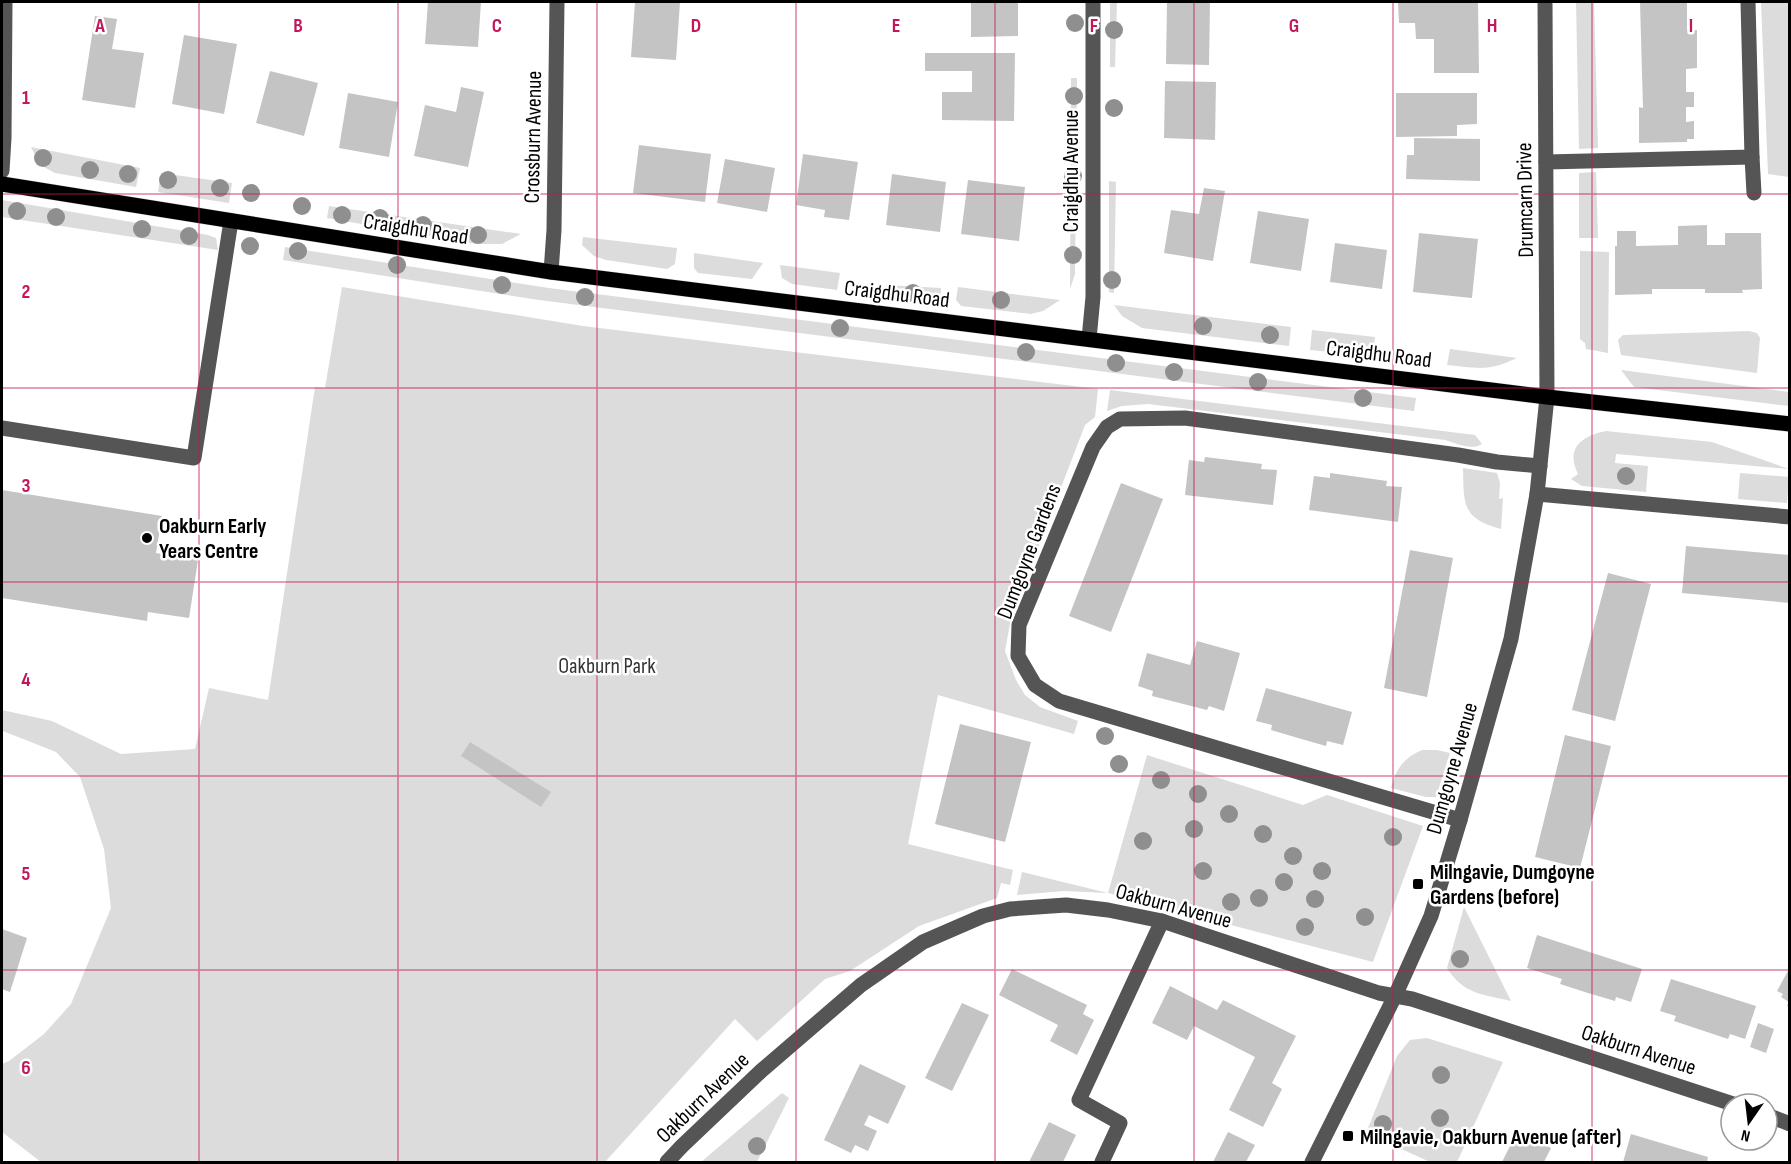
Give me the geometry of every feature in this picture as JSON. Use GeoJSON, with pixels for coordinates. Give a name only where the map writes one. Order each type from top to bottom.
{"type":"FeatureCollection","features":[{"type":"Feature","properties":{"kind":"main road","name":"Craigdhu Road"},"geometry":{"type":"LineString","coordinates":[[2,184],[551,272],[1547,397],[1790,424]]}},
{"type":"Feature","properties":{"kind":"street"},"geometry":{"type":"LineString","coordinates":[[2,171],[5,2]]}},
{"type":"Feature","properties":{"kind":"street","name":"Crossburn Avenue"},"geometry":{"type":"LineString","coordinates":[[551,272],[554,230],[556,2]]}},
{"type":"Feature","properties":{"kind":"street","name":"Craigdhu Avenue"},"geometry":{"type":"LineString","coordinates":[[1089,339],[1093,297],[1093,2]]}},
{"type":"Feature","properties":{"kind":"street","name":"Drumcarn Drive"},"geometry":{"type":"LineString","coordinates":[[1545,2],[1547,397]]}},
{"type":"Feature","properties":{"kind":"street"},"geometry":{"type":"LineString","coordinates":[[1748,2],[1754,193]]}},
{"type":"Feature","properties":{"kind":"street"},"geometry":{"type":"LineString","coordinates":[[1546,162],[1752,157]]}},
{"type":"Feature","properties":{"kind":"street"},"geometry":{"type":"LineString","coordinates":[[2,428],[194,458],[231,221]]}},
{"type":"Feature","properties":{"kind":"street","name":"Dumgoyne Avenue"},"geometry":{"type":"LineString","coordinates":[[1312,1162],[1395,996],[1431,916],[1511,639],[1537,494],[1547,397]]}},
{"type":"Feature","properties":{"kind":"street","name":"Dumgoyne Gardens"},"geometry":{"type":"LineString","coordinates":[[1460,820],[1059,701],[1035,685],[1018,656],[1019,625],[1094,447],[1107,427],[1120,419],[1185,418],[1540,466]]}},
{"type":"Feature","properties":{"kind":"street"},"geometry":{"type":"LineString","coordinates":[[1537,494],[1790,517]]}},
{"type":"Feature","properties":{"kind":"street","name":"Oakburn Avenue"},"geometry":{"type":"LineString","coordinates":[[667,1162],[769,1065],[861,985],[923,942],[983,916],[1010,909],[1066,905],[1108,910],[1162,921],[1379,993],[1412,999],[1719,1099]]}},
{"type":"Feature","properties":{"kind":"street"},"geometry":{"type":"LineString","coordinates":[[1102,1162],[1120,1123],[1079,1100],[1162,921]]}},
{"type":"Feature","properties":{"kind":"green space"},"geometry":{"type":"Polygon","coordinates":[[[1110,2],[1117,2],[1115,67],[1110,67],[1110,2]]]}},
{"type":"Feature","properties":{"kind":"green space"},"geometry":{"type":"Polygon","coordinates":[[[1576,2],[1594,2],[1598,148],[1579,149],[1576,2]]]}},
{"type":"Feature","properties":{"kind":"green space"},"geometry":{"type":"Polygon","coordinates":[[[1761,2],[1789,2],[1789,177],[1768,174],[1761,2]]]}},
{"type":"Feature","properties":{"kind":"green space"},"geometry":{"type":"Polygon","coordinates":[[[1071,78],[1077,78],[1075,274],[1070,289],[1071,78]]]}},
{"type":"Feature","properties":{"kind":"green space"},"geometry":{"type":"Polygon","coordinates":[[[31,147],[140,168],[136,187],[55,173],[40,165],[31,147]]]}},
{"type":"Feature","properties":{"kind":"green space"},"geometry":{"type":"Polygon","coordinates":[[[1596,172],[1598,238],[1579,238],[1579,173],[1596,172]]]}},
{"type":"Feature","properties":{"kind":"green space"},"geometry":{"type":"Polygon","coordinates":[[[161,173],[232,183],[229,203],[158,192],[161,173]]]}},
{"type":"Feature","properties":{"kind":"green space"},"geometry":{"type":"Polygon","coordinates":[[[1109,181],[1116,182],[1114,293],[1109,292],[1109,181]]]}},
{"type":"Feature","properties":{"kind":"green space"},"geometry":{"type":"Polygon","coordinates":[[[2,200],[208,235],[216,238],[218,250],[2,217],[2,200]]]}},
{"type":"Feature","properties":{"kind":"green space"},"geometry":{"type":"Polygon","coordinates":[[[329,206],[521,234],[502,244],[476,244],[327,218],[329,206]]]}},
{"type":"Feature","properties":{"kind":"green space"},"geometry":{"type":"Polygon","coordinates":[[[583,237],[677,248],[675,264],[667,269],[606,260],[594,256],[582,245],[583,237]]]}},
{"type":"Feature","properties":{"kind":"green space"},"geometry":{"type":"Polygon","coordinates":[[[285,247],[549,288],[1416,398],[1414,411],[539,300],[283,260],[285,247]]]}},
{"type":"Feature","properties":{"kind":"green space"},"geometry":{"type":"Polygon","coordinates":[[[1580,251],[1609,252],[1608,353],[1586,349],[1585,343],[1580,339],[1580,251]]]}},
{"type":"Feature","properties":{"kind":"green space"},"geometry":{"type":"Polygon","coordinates":[[[694,253],[763,263],[752,279],[698,273],[694,268],[694,253]]]}},
{"type":"Feature","properties":{"kind":"green space"},"geometry":{"type":"Polygon","coordinates":[[[780,265],[840,273],[837,290],[792,284],[782,278],[780,265]]]}},
{"type":"Feature","properties":{"kind":"green space"},"geometry":{"type":"Polygon","coordinates":[[[886,285],[941,288],[940,303],[884,298],[886,285]]]}},
{"type":"Feature","properties":{"kind":"green space","name":"Oakburn Park"},"geometry":{"type":"Polygon","coordinates":[[[342,287],[583,326],[1098,389],[1095,417],[1085,425],[1011,618],[1005,651],[1016,680],[1025,695],[1040,707],[1078,721],[1074,734],[938,695],[908,844],[1013,870],[1010,885],[1001,883],[997,898],[919,926],[850,971],[825,979],[757,1041],[735,1019],[605,1162],[41,1162],[2,1132],[2,1064],[44,1034],[71,1004],[111,908],[104,849],[80,777],[56,752],[3,731],[2,733],[2,710],[52,721],[121,754],[195,749],[209,688],[268,700],[315,387],[325,388],[342,287]]]}},
{"type":"Feature","properties":{"kind":"green space"},"geometry":{"type":"Polygon","coordinates":[[[958,287],[1060,300],[1043,311],[1031,314],[961,306],[956,300],[958,287]]]}},
{"type":"Feature","properties":{"kind":"green space"},"geometry":{"type":"Polygon","coordinates":[[[1114,305],[1291,327],[1289,346],[1142,328],[1122,316],[1114,305]]]}},
{"type":"Feature","properties":{"kind":"green space"},"geometry":{"type":"Polygon","coordinates":[[[1312,330],[1375,337],[1373,356],[1310,350],[1312,330]]]}},
{"type":"Feature","properties":{"kind":"green space"},"geometry":{"type":"Polygon","coordinates":[[[1749,331],[1757,333],[1760,338],[1757,373],[1621,355],[1618,340],[1623,335],[1749,331]]]}},
{"type":"Feature","properties":{"kind":"green space"},"geometry":{"type":"Polygon","coordinates":[[[1450,349],[1517,358],[1490,367],[1447,365],[1450,349]]]}},
{"type":"Feature","properties":{"kind":"green space"},"geometry":{"type":"Polygon","coordinates":[[[1621,370],[1789,392],[1789,406],[1634,387],[1621,370]]]}},
{"type":"Feature","properties":{"kind":"green space"},"geometry":{"type":"Polygon","coordinates":[[[1110,390],[1475,435],[1482,444],[1468,447],[1445,440],[1148,404],[1122,406],[1107,411],[1110,390]]]}},
{"type":"Feature","properties":{"kind":"green space"},"geometry":{"type":"Polygon","coordinates":[[[1606,431],[1712,442],[1789,469],[1616,454],[1615,463],[1648,466],[1646,492],[1582,486],[1571,479],[1578,474],[1574,465],[1575,450],[1583,440],[1606,431]]]}},
{"type":"Feature","properties":{"kind":"green space"},"geometry":{"type":"Polygon","coordinates":[[[1463,468],[1497,473],[1500,483],[1499,499],[1503,498],[1501,529],[1478,520],[1467,508],[1463,468]]]}},
{"type":"Feature","properties":{"kind":"green space"},"geometry":{"type":"Polygon","coordinates":[[[1740,473],[1789,477],[1787,503],[1738,499],[1740,473]]]}},
{"type":"Feature","properties":{"kind":"green space"},"geometry":{"type":"Polygon","coordinates":[[[1422,750],[1450,753],[1436,797],[1426,797],[1391,788],[1402,764],[1410,756],[1422,750]]]}},
{"type":"Feature","properties":{"kind":"green space"},"geometry":{"type":"Polygon","coordinates":[[[1147,755],[1303,805],[1327,795],[1423,826],[1373,962],[1108,893],[1147,755]]]}},
{"type":"Feature","properties":{"kind":"green space"},"geometry":{"type":"Polygon","coordinates":[[[1022,872],[1108,893],[1064,891],[1017,895],[1022,872]]]}},
{"type":"Feature","properties":{"kind":"green space"},"geometry":{"type":"Polygon","coordinates":[[[1464,907],[1511,1001],[1483,995],[1467,988],[1453,977],[1447,968],[1464,907]]]}},
{"type":"Feature","properties":{"kind":"green space"},"geometry":{"type":"Polygon","coordinates":[[[1427,1038],[1503,1062],[1457,1162],[1430,1162],[1366,1133],[1397,1056],[1410,1040],[1427,1038]]]}},
{"type":"Feature","properties":{"kind":"green space"},"geometry":{"type":"Polygon","coordinates":[[[782,1093],[789,1098],[757,1162],[701,1162],[782,1093]]]}},
{"type":"Feature","properties":{"kind":"building"},"geometry":{"type":"Polygon","coordinates":[[[428,2],[481,2],[478,47],[425,44],[428,2]]]}},
{"type":"Feature","properties":{"kind":"building"},"geometry":{"type":"Polygon","coordinates":[[[635,2],[680,2],[676,60],[631,57],[635,2]]]}},
{"type":"Feature","properties":{"kind":"building"},"geometry":{"type":"Polygon","coordinates":[[[971,2],[1018,2],[1018,36],[971,37],[971,2]]]}},
{"type":"Feature","properties":{"kind":"building"},"geometry":{"type":"Polygon","coordinates":[[[1167,2],[1210,2],[1209,65],[1166,64],[1167,2]]]}},
{"type":"Feature","properties":{"kind":"building"},"geometry":{"type":"Polygon","coordinates":[[[1398,2],[1478,3],[1479,73],[1434,73],[1434,39],[1416,39],[1415,23],[1399,23],[1398,2]]]}},
{"type":"Feature","properties":{"kind":"building"},"geometry":{"type":"Polygon","coordinates":[[[1640,2],[1687,2],[1687,30],[1697,30],[1697,68],[1686,69],[1686,92],[1694,92],[1694,107],[1686,107],[1686,122],[1694,121],[1694,139],[1687,139],[1687,142],[1639,143],[1639,107],[1643,108],[1640,2]]]}},
{"type":"Feature","properties":{"kind":"building"},"geometry":{"type":"Polygon","coordinates":[[[95,16],[117,19],[112,49],[144,53],[135,108],[82,100],[95,16]]]}},
{"type":"Feature","properties":{"kind":"building"},"geometry":{"type":"Polygon","coordinates":[[[184,35],[237,44],[224,114],[172,104],[184,35]]]}},
{"type":"Feature","properties":{"kind":"building"},"geometry":{"type":"Polygon","coordinates":[[[925,53],[1015,53],[1014,121],[942,120],[942,92],[972,92],[972,71],[925,71],[925,53]]]}},
{"type":"Feature","properties":{"kind":"building"},"geometry":{"type":"Polygon","coordinates":[[[270,71],[318,83],[304,136],[256,123],[270,71]]]}},
{"type":"Feature","properties":{"kind":"building"},"geometry":{"type":"Polygon","coordinates":[[[1165,81],[1216,82],[1215,140],[1164,138],[1165,81]]]}},
{"type":"Feature","properties":{"kind":"building"},"geometry":{"type":"Polygon","coordinates":[[[461,87],[484,92],[468,167],[414,156],[425,105],[456,112],[461,87]]]}},
{"type":"Feature","properties":{"kind":"building"},"geometry":{"type":"Polygon","coordinates":[[[348,93],[398,102],[389,157],[339,148],[348,93]]]}},
{"type":"Feature","properties":{"kind":"building"},"geometry":{"type":"Polygon","coordinates":[[[1396,93],[1477,93],[1477,124],[1457,125],[1457,136],[1396,137],[1396,93]]]}},
{"type":"Feature","properties":{"kind":"building"},"geometry":{"type":"Polygon","coordinates":[[[1414,138],[1480,139],[1480,181],[1406,179],[1407,155],[1414,155],[1414,138]]]}},
{"type":"Feature","properties":{"kind":"building"},"geometry":{"type":"Polygon","coordinates":[[[639,145],[711,154],[705,202],[633,193],[639,145]]]}},
{"type":"Feature","properties":{"kind":"building"},"geometry":{"type":"Polygon","coordinates":[[[803,154],[858,162],[849,220],[824,217],[825,210],[796,205],[803,154]]]}},
{"type":"Feature","properties":{"kind":"building"},"geometry":{"type":"Polygon","coordinates":[[[725,159],[775,168],[767,212],[717,203],[725,159]]]}},
{"type":"Feature","properties":{"kind":"building"},"geometry":{"type":"Polygon","coordinates":[[[892,174],[946,182],[940,232],[886,225],[892,174]]]}},
{"type":"Feature","properties":{"kind":"building"},"geometry":{"type":"Polygon","coordinates":[[[968,180],[1025,187],[1019,241],[961,234],[968,180]]]}},
{"type":"Feature","properties":{"kind":"building"},"geometry":{"type":"Polygon","coordinates":[[[1204,188],[1225,191],[1213,261],[1164,253],[1171,210],[1199,214],[1204,188]]]}},
{"type":"Feature","properties":{"kind":"building"},"geometry":{"type":"Polygon","coordinates":[[[1258,211],[1309,219],[1301,271],[1250,263],[1258,211]]]}},
{"type":"Feature","properties":{"kind":"building"},"geometry":{"type":"Polygon","coordinates":[[[1707,225],[1707,245],[1725,245],[1725,233],[1761,233],[1762,289],[1742,290],[1743,293],[1705,293],[1705,289],[1652,289],[1652,294],[1615,295],[1617,231],[1636,231],[1636,246],[1678,245],[1678,226],[1707,225]]]}},
{"type":"Feature","properties":{"kind":"building"},"geometry":{"type":"Polygon","coordinates":[[[1419,233],[1478,239],[1472,298],[1413,292],[1419,233]]]}},
{"type":"Feature","properties":{"kind":"building"},"geometry":{"type":"Polygon","coordinates":[[[1335,243],[1387,250],[1382,289],[1330,282],[1335,243]]]}},
{"type":"Feature","properties":{"kind":"building"},"geometry":{"type":"Polygon","coordinates":[[[1205,457],[1262,464],[1261,469],[1277,470],[1273,505],[1185,495],[1189,460],[1204,462],[1205,457]]]}},
{"type":"Feature","properties":{"kind":"building"},"geometry":{"type":"Polygon","coordinates":[[[1330,473],[1387,481],[1386,486],[1402,487],[1398,522],[1309,510],[1314,476],[1330,478],[1330,473]]]}},
{"type":"Feature","properties":{"kind":"building"},"geometry":{"type":"Polygon","coordinates":[[[1121,483],[1163,499],[1111,632],[1069,616],[1121,483]]]}},
{"type":"Feature","properties":{"kind":"building"},"geometry":{"type":"Polygon","coordinates":[[[2,490],[162,516],[156,553],[198,560],[189,618],[148,612],[147,621],[2,598],[2,490]]]}},
{"type":"Feature","properties":{"kind":"building"},"geometry":{"type":"Polygon","coordinates":[[[1686,546],[1790,555],[1790,603],[1682,593],[1686,546]]]}},
{"type":"Feature","properties":{"kind":"building"},"geometry":{"type":"Polygon","coordinates":[[[1410,550],[1453,558],[1427,697],[1384,688],[1410,550]]]}},
{"type":"Feature","properties":{"kind":"building"},"geometry":{"type":"Polygon","coordinates":[[[1608,573],[1651,584],[1615,721],[1572,710],[1608,573]]]}},
{"type":"Feature","properties":{"kind":"building"},"geometry":{"type":"Polygon","coordinates":[[[1197,641],[1240,653],[1224,711],[1209,706],[1207,710],[1152,696],[1153,691],[1138,686],[1147,653],[1190,665],[1197,641]]]}},
{"type":"Feature","properties":{"kind":"building"},"geometry":{"type":"Polygon","coordinates":[[[1266,688],[1352,712],[1343,745],[1327,741],[1326,746],[1271,730],[1272,725],[1256,721],[1266,688]]]}},
{"type":"Feature","properties":{"kind":"building"},"geometry":{"type":"Polygon","coordinates":[[[960,724],[1031,742],[1005,842],[935,824],[960,724]]]}},
{"type":"Feature","properties":{"kind":"building"},"geometry":{"type":"Polygon","coordinates":[[[1565,735],[1611,746],[1580,868],[1535,857],[1565,735]]]}},
{"type":"Feature","properties":{"kind":"building"},"geometry":{"type":"Polygon","coordinates":[[[470,742],[551,792],[541,807],[461,756],[470,742]]]}},
{"type":"Feature","properties":{"kind":"building"},"geometry":{"type":"Polygon","coordinates":[[[2,929],[27,938],[10,992],[2,989],[2,929]]]}},
{"type":"Feature","properties":{"kind":"building"},"geometry":{"type":"Polygon","coordinates":[[[1537,935],[1642,969],[1631,1002],[1616,997],[1615,1001],[1560,984],[1562,979],[1527,968],[1537,935]]]}},
{"type":"Feature","properties":{"kind":"building"},"geometry":{"type":"Polygon","coordinates":[[[1790,967],[1790,1007],[1787,1006],[1789,1002],[1781,997],[1783,994],[1777,991],[1790,967]]]}},
{"type":"Feature","properties":{"kind":"building"},"geometry":{"type":"Polygon","coordinates":[[[1012,969],[1087,1005],[1083,1014],[1094,1020],[1077,1055],[1050,1041],[1058,1025],[999,995],[1012,969]]]}},
{"type":"Feature","properties":{"kind":"building"},"geometry":{"type":"Polygon","coordinates":[[[1671,979],[1756,1006],[1745,1039],[1730,1034],[1728,1039],[1674,1021],[1676,1016],[1660,1011],[1671,979]]]}},
{"type":"Feature","properties":{"kind":"building"},"geometry":{"type":"Polygon","coordinates":[[[1170,986],[1217,1010],[1223,1000],[1296,1036],[1272,1083],[1282,1089],[1263,1127],[1229,1110],[1255,1057],[1194,1026],[1187,1040],[1152,1023],[1170,986]]]}},
{"type":"Feature","properties":{"kind":"building"},"geometry":{"type":"Polygon","coordinates":[[[962,1003],[989,1015],[952,1091],[925,1078],[962,1003]]]}},
{"type":"Feature","properties":{"kind":"building"},"geometry":{"type":"Polygon","coordinates":[[[1758,1023],[1774,1029],[1766,1053],[1750,1047],[1758,1023]]]}},
{"type":"Feature","properties":{"kind":"building"},"geometry":{"type":"Polygon","coordinates":[[[860,1064],[906,1086],[888,1124],[869,1115],[864,1125],[877,1131],[868,1151],[855,1145],[851,1153],[824,1140],[860,1064]]]}},
{"type":"Feature","properties":{"kind":"building"},"geometry":{"type":"Polygon","coordinates":[[[1049,1122],[1076,1135],[1063,1162],[1029,1162],[1049,1122]]]}},
{"type":"Feature","properties":{"kind":"building"},"geometry":{"type":"Polygon","coordinates":[[[1228,1132],[1255,1145],[1246,1162],[1213,1162],[1228,1132]]]}},
{"type":"Feature","properties":{"kind":"building"},"geometry":{"type":"Polygon","coordinates":[[[1517,1132],[1551,1148],[1544,1162],[1502,1162],[1517,1132]]]}},
{"type":"Feature","properties":{"kind":"building"},"geometry":{"type":"Polygon","coordinates":[[[1631,1134],[1708,1157],[1707,1162],[1623,1162],[1631,1134]]]}},
{"type":"Feature","properties":{"kind":"place","name":"Oakburn Early Years Centre"},"geometry":{"type":"Point","coordinates":[147,538]}},
{"type":"Feature","properties":{"kind":"place","name":"Milngavie, Dumgoyne Gardens (before)"},"geometry":{"type":"Point","coordinates":[1418,884]}},
{"type":"Feature","properties":{"kind":"place","name":"Milngavie, Oakburn Avenue (after)"},"geometry":{"type":"Point","coordinates":[1348,1136]}}]}
